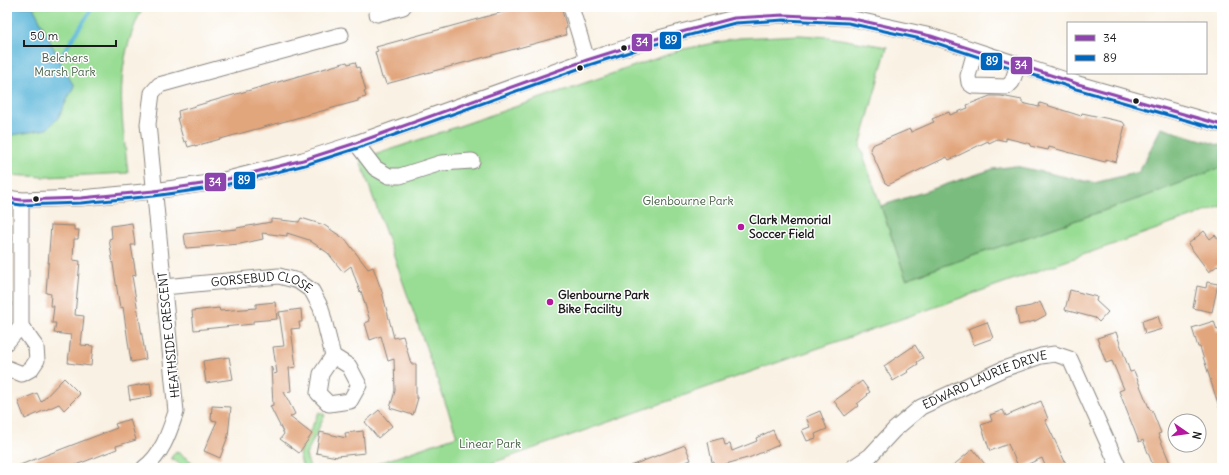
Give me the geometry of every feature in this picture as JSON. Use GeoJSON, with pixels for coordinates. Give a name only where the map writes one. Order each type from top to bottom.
{"type":"FeatureCollection","features":[{"type":"Feature","properties":{"kind":"street"},"geometry":{"type":"LineString","coordinates":[[378,14],[403,7]]}},
{"type":"Feature","properties":{"kind":"street"},"geometry":{"type":"LineString","coordinates":[[571,7],[587,60]]}},
{"type":"Feature","properties":{"kind":"street"},"geometry":{"type":"LineString","coordinates":[[7,368],[22,374],[32,369],[37,360],[36,347],[21,326],[14,199],[81,198],[154,191],[216,182],[303,160],[356,143],[587,60],[734,18],[784,15],[849,18],[931,36],[1078,84],[1222,125]]}},
{"type":"Feature","properties":{"kind":"street","name":"HEATHSIDE CRESCENT"},"geometry":{"type":"LineString","coordinates":[[144,468],[151,463],[163,446],[176,412],[148,124],[152,93],[159,85],[340,35]]}},
{"type":"Feature","properties":{"kind":"street"},"geometry":{"type":"LineString","coordinates":[[975,51],[968,76],[969,83],[973,86],[1007,86],[1012,82],[1018,65]]}},
{"type":"Feature","properties":{"kind":"street"},"geometry":{"type":"LineString","coordinates":[[356,143],[375,168],[389,176],[400,176],[441,163],[472,161]]}},
{"type":"Feature","properties":{"kind":"street","name":"GORSEBUD CLOSE"},"geometry":{"type":"LineString","coordinates":[[164,287],[279,276],[298,281],[312,291],[321,308],[332,356]]}},
{"type":"Feature","properties":{"kind":"street"},"geometry":{"type":"LineString","coordinates":[[7,342],[21,326]]}},
{"type":"Feature","properties":{"kind":"street","name":"EDWARD LAURIE DRIVE"},"geometry":{"type":"LineString","coordinates":[[852,468],[870,456],[894,430],[921,407],[1003,368],[1041,356],[1055,354],[1070,359],[1119,468]]}},
{"type":"Feature","properties":{"kind":"green space","name":"Belchers Marsh Park"},"geometry":{"type":"Polygon","coordinates":[[[7,7],[143,7],[133,28],[123,69],[123,129],[128,173],[47,177],[7,175],[7,7]]]}},
{"type":"Feature","properties":{"kind":"green space","name":"Glenbourne Park"},"geometry":{"type":"Polygon","coordinates":[[[800,35],[828,37],[887,47],[860,146],[906,279],[1149,195],[1222,167],[1222,206],[478,468],[365,468],[457,436],[360,160],[684,49],[739,38],[800,35]]]}},
{"type":"Feature","properties":{"kind":"green space"},"geometry":{"type":"Polygon","coordinates":[[[1161,128],[1222,146],[1222,167],[1149,195],[906,279],[881,206],[993,169],[1015,166],[1094,183],[1139,172],[1161,128]]]}},
{"type":"Feature","properties":{"kind":"green space"},"geometry":{"type":"Polygon","coordinates":[[[319,412],[325,415],[306,455],[310,468],[303,468],[299,454],[319,412]]]}},
{"type":"Feature","properties":{"kind":"green space"},"geometry":{"type":"Polygon","coordinates":[[[176,451],[192,462],[194,468],[185,468],[171,458],[176,451]]]}},
{"type":"Feature","properties":{"kind":"water"},"geometry":{"type":"Polygon","coordinates":[[[7,7],[33,7],[74,86],[58,118],[47,129],[7,136],[7,7]]]}},
{"type":"Feature","properties":{"kind":"building"},"geometry":{"type":"Polygon","coordinates":[[[521,7],[561,7],[567,28],[565,29],[566,35],[386,84],[384,78],[382,78],[375,52],[378,51],[376,47],[521,7]]]}},
{"type":"Feature","properties":{"kind":"building"},"geometry":{"type":"Polygon","coordinates":[[[347,62],[348,64],[355,62],[357,68],[359,67],[366,91],[364,91],[366,97],[358,99],[358,101],[195,146],[188,147],[186,141],[184,142],[177,118],[179,118],[178,111],[347,62]]]}},
{"type":"Feature","properties":{"kind":"building"},"geometry":{"type":"Polygon","coordinates":[[[990,96],[1001,96],[1022,100],[1022,103],[1039,107],[1040,103],[1081,116],[1082,113],[1123,122],[1125,125],[1116,162],[1106,159],[1105,162],[1049,147],[1048,150],[1006,138],[1006,141],[997,139],[989,143],[988,141],[949,160],[947,157],[888,185],[885,183],[870,149],[872,145],[910,129],[911,132],[934,122],[932,119],[949,112],[950,115],[968,108],[967,105],[990,96]]]}},
{"type":"Feature","properties":{"kind":"building"},"geometry":{"type":"Polygon","coordinates":[[[301,218],[324,225],[346,240],[368,269],[373,267],[382,292],[394,338],[403,336],[411,364],[416,364],[416,398],[418,398],[413,415],[390,408],[395,391],[394,359],[388,361],[381,336],[370,340],[365,323],[370,321],[361,291],[360,292],[351,266],[343,272],[328,253],[309,240],[287,233],[287,236],[262,233],[263,239],[240,244],[186,248],[184,234],[237,229],[271,222],[271,219],[299,222],[301,218]]]}},
{"type":"Feature","properties":{"kind":"building"},"geometry":{"type":"Polygon","coordinates":[[[132,223],[135,245],[131,245],[136,275],[132,276],[146,359],[131,362],[123,307],[120,308],[109,239],[112,238],[111,226],[132,223]]]}},
{"type":"Feature","properties":{"kind":"building"},"geometry":{"type":"Polygon","coordinates":[[[51,225],[74,226],[74,230],[79,230],[78,239],[74,239],[73,260],[80,261],[75,315],[84,316],[81,345],[93,346],[91,366],[68,363],[71,335],[54,333],[56,323],[52,323],[54,306],[50,306],[51,294],[46,293],[51,225]]]}},
{"type":"Feature","properties":{"kind":"building"},"geometry":{"type":"Polygon","coordinates":[[[1204,231],[1210,239],[1215,235],[1222,244],[1222,262],[1209,272],[1188,244],[1204,231]]]}},
{"type":"Feature","properties":{"kind":"building"},"geometry":{"type":"Polygon","coordinates":[[[1207,282],[1218,284],[1212,312],[1193,308],[1197,286],[1206,288],[1207,282]]]}},
{"type":"Feature","properties":{"kind":"building"},"geometry":{"type":"Polygon","coordinates":[[[1070,290],[1097,297],[1096,301],[1108,312],[1099,322],[1095,318],[1065,310],[1070,290]]]}},
{"type":"Feature","properties":{"kind":"building"},"geometry":{"type":"Polygon","coordinates":[[[275,302],[277,319],[253,321],[253,324],[194,330],[192,311],[219,308],[220,311],[256,308],[256,304],[275,302]]]}},
{"type":"Feature","properties":{"kind":"building"},"geometry":{"type":"Polygon","coordinates":[[[1040,302],[1046,315],[1035,321],[1019,325],[1016,309],[1031,306],[1040,302]]]}},
{"type":"Feature","properties":{"kind":"building"},"geometry":{"type":"Polygon","coordinates":[[[301,309],[302,322],[299,322],[300,328],[291,329],[296,367],[289,368],[291,391],[284,392],[295,414],[290,417],[312,434],[299,453],[280,439],[284,434],[270,406],[273,405],[271,366],[274,374],[277,373],[273,347],[284,346],[279,312],[301,309]]]}},
{"type":"Feature","properties":{"kind":"building"},"geometry":{"type":"Polygon","coordinates":[[[1158,316],[1162,329],[1145,334],[1142,321],[1158,316]]]}},
{"type":"Feature","properties":{"kind":"building"},"geometry":{"type":"Polygon","coordinates":[[[1214,321],[1217,330],[1222,329],[1222,410],[1220,410],[1200,347],[1198,347],[1192,328],[1214,321]]]}},
{"type":"Feature","properties":{"kind":"building"},"geometry":{"type":"Polygon","coordinates":[[[987,322],[993,338],[974,345],[968,329],[987,322]]]}},
{"type":"Feature","properties":{"kind":"building"},"geometry":{"type":"Polygon","coordinates":[[[1116,332],[1130,372],[1134,371],[1150,410],[1152,410],[1161,433],[1158,434],[1172,468],[1154,468],[1143,440],[1139,442],[1119,391],[1124,389],[1112,361],[1106,363],[1097,338],[1116,332]]]}},
{"type":"Feature","properties":{"kind":"building"},"geometry":{"type":"Polygon","coordinates":[[[915,345],[923,358],[917,362],[918,364],[907,371],[908,372],[893,381],[884,366],[915,345]]]}},
{"type":"Feature","properties":{"kind":"building"},"geometry":{"type":"Polygon","coordinates":[[[229,357],[233,379],[206,383],[203,361],[229,357]]]}},
{"type":"Feature","properties":{"kind":"building"},"geometry":{"type":"Polygon","coordinates":[[[64,378],[80,394],[64,410],[59,404],[25,419],[18,401],[37,393],[41,402],[64,378]]]}},
{"type":"Feature","properties":{"kind":"building"},"geometry":{"type":"Polygon","coordinates":[[[862,381],[870,392],[857,404],[858,406],[845,416],[834,401],[862,381]]]}},
{"type":"Feature","properties":{"kind":"building"},"geometry":{"type":"Polygon","coordinates":[[[150,383],[152,396],[130,400],[128,387],[150,383]]]}},
{"type":"Feature","properties":{"kind":"building"},"geometry":{"type":"Polygon","coordinates":[[[1041,401],[1048,419],[1045,420],[1068,468],[1046,468],[1042,458],[1019,468],[1008,444],[990,451],[981,425],[992,421],[990,415],[1003,410],[1006,416],[1041,401]]]}},
{"type":"Feature","properties":{"kind":"building"},"geometry":{"type":"Polygon","coordinates":[[[212,406],[231,407],[228,436],[220,458],[204,451],[217,421],[211,420],[212,406]]]}},
{"type":"Feature","properties":{"kind":"building"},"geometry":{"type":"Polygon","coordinates":[[[379,410],[392,426],[378,438],[365,422],[379,410]]]}},
{"type":"Feature","properties":{"kind":"building"},"geometry":{"type":"Polygon","coordinates":[[[820,411],[827,429],[815,434],[816,438],[807,441],[802,430],[810,427],[806,417],[820,411]]]}},
{"type":"Feature","properties":{"kind":"building"},"geometry":{"type":"Polygon","coordinates":[[[130,419],[136,440],[116,446],[117,449],[68,468],[12,468],[117,428],[115,424],[130,419]]]}},
{"type":"Feature","properties":{"kind":"building"},"geometry":{"type":"Polygon","coordinates":[[[773,430],[779,445],[751,457],[715,467],[714,462],[712,462],[708,442],[723,438],[725,445],[730,444],[732,451],[757,441],[756,438],[773,430]]]}},
{"type":"Feature","properties":{"kind":"building"},"geometry":{"type":"Polygon","coordinates":[[[363,431],[365,453],[337,457],[316,453],[320,432],[346,438],[345,433],[363,431]]]}},
{"type":"Feature","properties":{"kind":"building"},"geometry":{"type":"Polygon","coordinates":[[[685,445],[691,460],[670,468],[631,468],[630,466],[685,445]]]}},
{"type":"Feature","properties":{"kind":"building"},"geometry":{"type":"Polygon","coordinates":[[[973,449],[988,468],[950,468],[973,449]]]}},
{"type":"Feature","properties":{"kind":"waterway"},"geometry":{"type":"LineString","coordinates":[[58,61],[93,7]]}},
{"type":"Feature","properties":{"kind":"transit line","name":"34"},"geometry":{"type":"LineString","coordinates":[[7,198],[21,200],[81,198],[154,191],[216,182],[303,160],[356,143],[587,60],[644,42],[734,18],[784,15],[849,18],[931,36],[1078,84],[1222,125]]}},
{"type":"Feature","properties":{"kind":"transit line","name":"89"},"geometry":{"type":"LineString","coordinates":[[7,203],[21,205],[81,203],[154,196],[217,187],[305,165],[358,148],[589,65],[645,47],[735,23],[784,20],[848,23],[930,41],[1076,89],[1221,130]]}},
{"type":"Feature","properties":{"kind":"place","name":"Clark Memorial Soccer Field"},"geometry":{"type":"Point","coordinates":[741,227]}},
{"type":"Feature","properties":{"kind":"place","name":"Glenbourne Park Bike Facility"},"geometry":{"type":"Point","coordinates":[550,302]}},
{"type":"Feature","properties":{"kind":"park label","name":"Linear Park"},"geometry":{"type":"Point","coordinates":[490,444]}}]}
